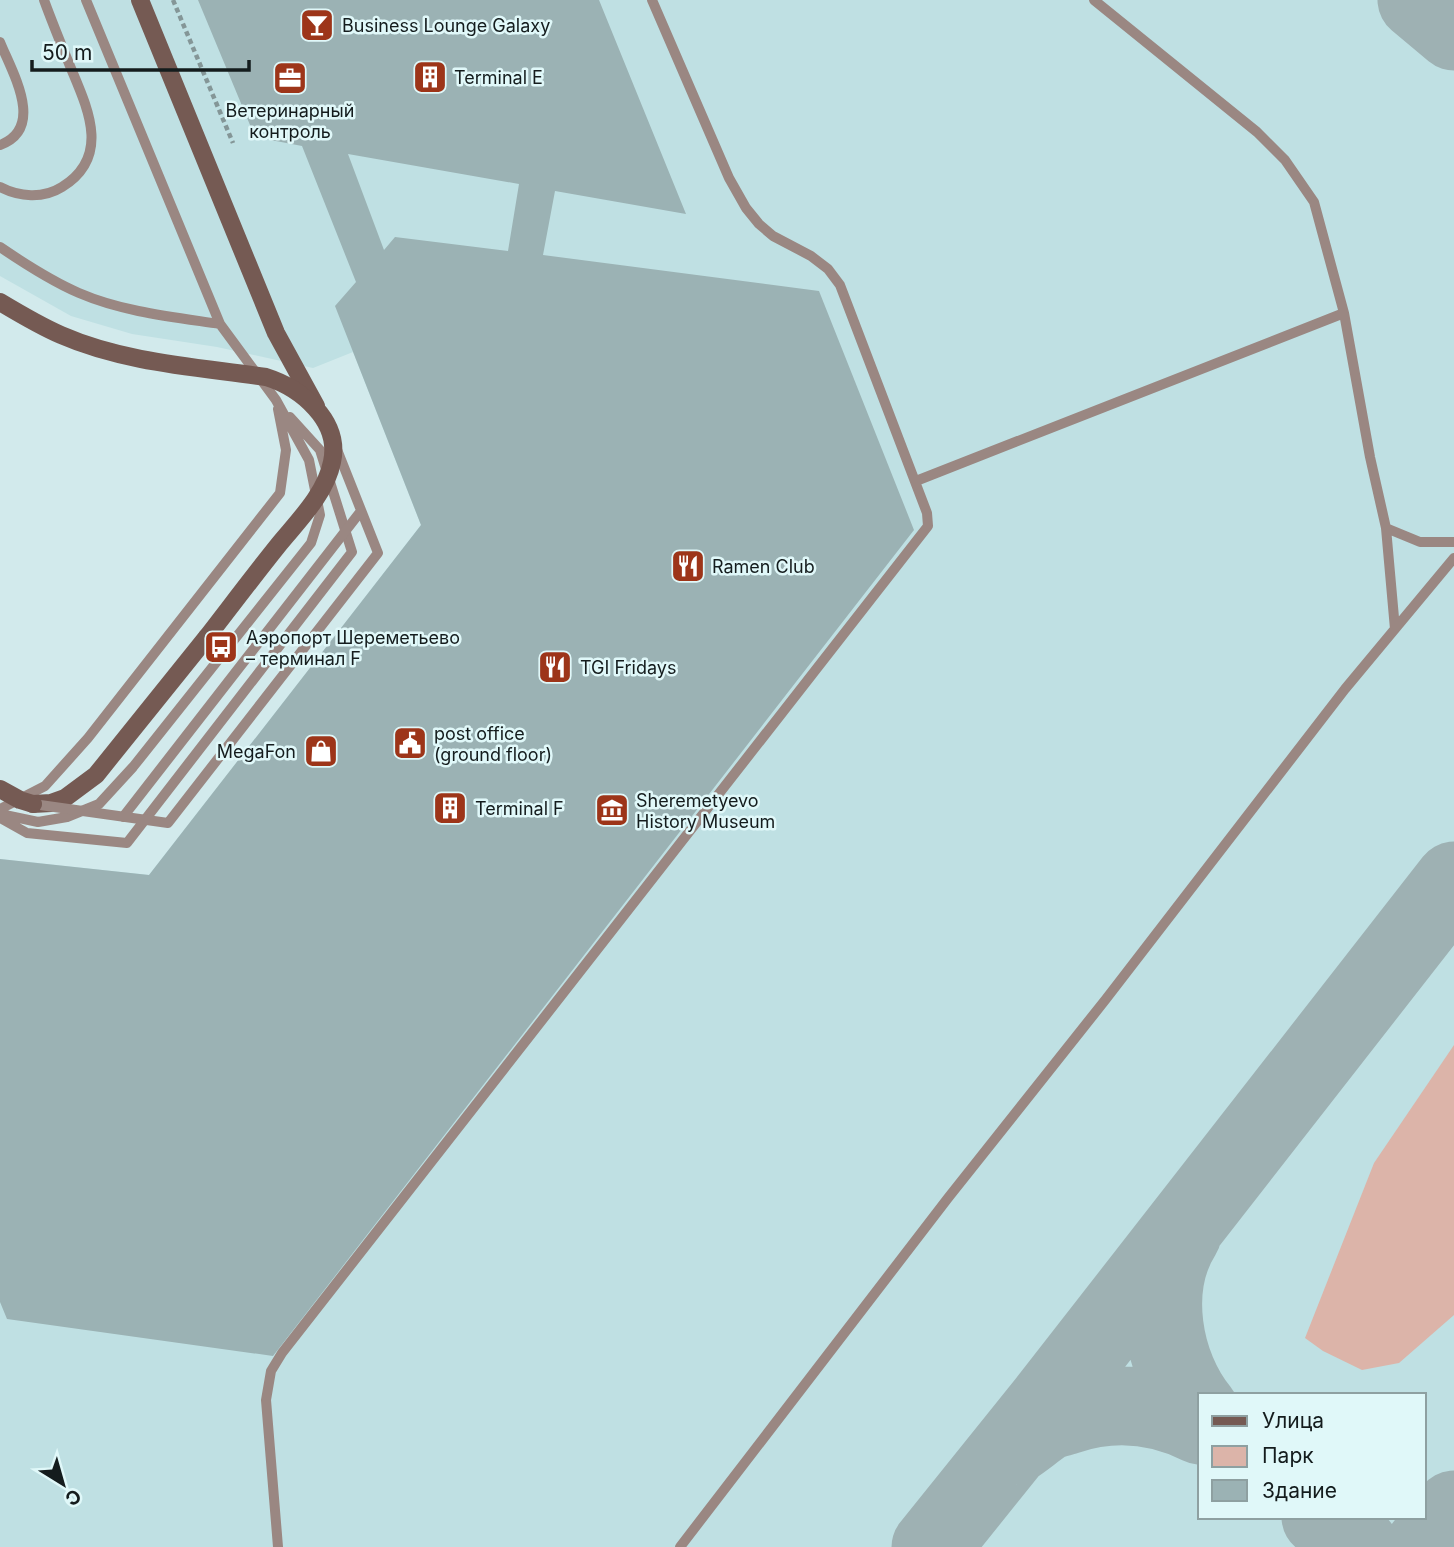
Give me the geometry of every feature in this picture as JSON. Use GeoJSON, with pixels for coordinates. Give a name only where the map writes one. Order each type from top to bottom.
{"type":"FeatureCollection","features":[{"type":"Feature","properties":{"kind":"street"},"geometry":{"type":"LineString","coordinates":[[0,789],[33,804],[51,803],[65,798],[96,775],[307,509],[332,464],[333,452],[324,422],[276,333],[140,0]]}},
{"type":"Feature","properties":{"kind":"street"},"geometry":{"type":"LineString","coordinates":[[0,302],[63,336],[96,347],[127,355],[266,377],[285,383],[302,393],[324,422]]}},
{"type":"Feature","properties":{"kind":"lane"},"geometry":{"type":"LineString","coordinates":[[0,187],[26,195],[48,193],[71,181],[90,152],[92,139],[89,116],[44,0]]}},
{"type":"Feature","properties":{"kind":"lane"},"geometry":{"type":"LineString","coordinates":[[0,814],[27,833],[127,843],[352,552],[320,450],[276,400],[220,324],[86,0]]}},
{"type":"Feature","properties":{"kind":"lane"},"geometry":{"type":"LineString","coordinates":[[278,1547],[266,1400],[271,1371],[282,1353],[928,526],[916,481],[840,285],[828,269],[811,256],[773,236],[746,208],[729,178],[652,0]]}},
{"type":"Feature","properties":{"kind":"lane"},"geometry":{"type":"LineString","coordinates":[[1094,0],[1257,132],[1286,160],[1314,202],[1344,313],[1386,528],[1395,629]]}},
{"type":"Feature","properties":{"kind":"lane"},"geometry":{"type":"LineString","coordinates":[[0,43],[24,108],[24,121],[16,135],[0,145]]}},
{"type":"Feature","properties":{"kind":"lane"},"geometry":{"type":"LineString","coordinates":[[0,247],[80,294],[137,311],[220,324]]}},
{"type":"Feature","properties":{"kind":"lane"},"geometry":{"type":"LineString","coordinates":[[916,481],[1344,313]]}},
{"type":"Feature","properties":{"kind":"lane"},"geometry":{"type":"LineString","coordinates":[[0,814],[38,822],[67,817],[99,804],[133,767],[311,543],[320,514],[309,460],[276,400]]}},
{"type":"Feature","properties":{"kind":"lane"},"geometry":{"type":"LineString","coordinates":[[0,814],[45,786],[88,738],[280,493],[286,450],[276,400]]}},
{"type":"Feature","properties":{"kind":"lane"},"geometry":{"type":"LineString","coordinates":[[33,804],[168,823],[378,553],[324,422]]}},
{"type":"Feature","properties":{"kind":"lane"},"geometry":{"type":"LineString","coordinates":[[123,817],[361,511]]}},
{"type":"Feature","properties":{"kind":"lane"},"geometry":{"type":"LineString","coordinates":[[1386,528],[1420,542],[1454,542]]}},
{"type":"Feature","properties":{"kind":"lane"},"geometry":{"type":"LineString","coordinates":[[680,1547],[1345,689],[1454,558]]}},
{"type":"Feature","properties":{"kind":"path"},"geometry":{"type":"LineString","coordinates":[[173,0],[233,143]]}},
{"type":"Feature","properties":{"kind":"shaded area"},"geometry":{"type":"Polygon","coordinates":[[[0,0],[1454,0],[1454,1547],[0,1547],[0,859],[149,875],[421,525],[353,352],[313,368],[217,347],[132,334],[71,316],[0,276],[0,0]]]}},
{"type":"Feature","properties":{"kind":"green space"},"geometry":{"type":"Polygon","coordinates":[[[1454,1045],[1454,1315],[1399,1363],[1362,1370],[1323,1351],[1305,1338],[1374,1163],[1454,1045]]]}},
{"type":"Feature","properties":{"kind":"building","name":"Terminal F"},"geometry":{"type":"Polygon","coordinates":[[[198,0],[599,0],[686,214],[555,191],[543,255],[819,291],[914,530],[273,1356],[7,1319],[0,1302],[0,859],[149,875],[421,525],[335,306],[356,282],[302,146],[255,137],[198,0]],[[348,154],[384,250],[395,237],[508,251],[519,184],[348,154]]]}},
{"type":"Feature","properties":{"kind":"taxiway"},"geometry":{"type":"LineString","coordinates":[[1417,0],[1454,31]]}},
{"type":"Feature","properties":{"kind":"taxiway"},"geometry":{"type":"LineString","coordinates":[[931,1547],[1046,1404],[1454,881]]}},
{"type":"Feature","properties":{"kind":"taxiway"},"geometry":{"type":"LineString","coordinates":[[1182,1234],[1171,1255],[1165,1278],[1164,1326],[1176,1372],[1198,1409]]}},
{"type":"Feature","properties":{"kind":"taxiway"},"geometry":{"type":"LineString","coordinates":[[1014,1445],[1048,1421],[1101,1407],[1135,1406],[1168,1412],[1198,1424]]}},
{"type":"Feature","properties":{"kind":"taxiway"},"geometry":{"type":"LineString","coordinates":[[1424,1547],[1454,1510]]}},
{"type":"Feature","properties":{"kind":"taxiway"},"geometry":{"type":"LineString","coordinates":[[1324,1519],[1360,1547]]}},
{"type":"Feature","properties":{"kind":"place","name":"Business Lounge Galaxy"},"geometry":{"type":"Point","coordinates":[317,25]}},
{"type":"Feature","properties":{"kind":"place","name":"Terminal E"},"geometry":{"type":"Point","coordinates":[430,77]}},
{"type":"Feature","properties":{"kind":"place","name":"Ветеринарный контроль"},"geometry":{"type":"Point","coordinates":[290,78]}},
{"type":"Feature","properties":{"kind":"place","name":"Ramen Club"},"geometry":{"type":"Point","coordinates":[688,566]}},
{"type":"Feature","properties":{"kind":"place","name":"Аэропорт Шереметьево – терминал F"},"geometry":{"type":"Point","coordinates":[221,647]}},
{"type":"Feature","properties":{"kind":"place","name":"TGI Fridays"},"geometry":{"type":"Point","coordinates":[555,667]}},
{"type":"Feature","properties":{"kind":"place","name":"post office (ground floor)"},"geometry":{"type":"Point","coordinates":[410,743]}},
{"type":"Feature","properties":{"kind":"place","name":"MegaFon"},"geometry":{"type":"Point","coordinates":[321,751]}},
{"type":"Feature","properties":{"kind":"place","name":"Terminal F"},"geometry":{"type":"Point","coordinates":[450,808]}},
{"type":"Feature","properties":{"kind":"place","name":"Sheremetyevo History Museum"},"geometry":{"type":"Point","coordinates":[612,810]}}]}
